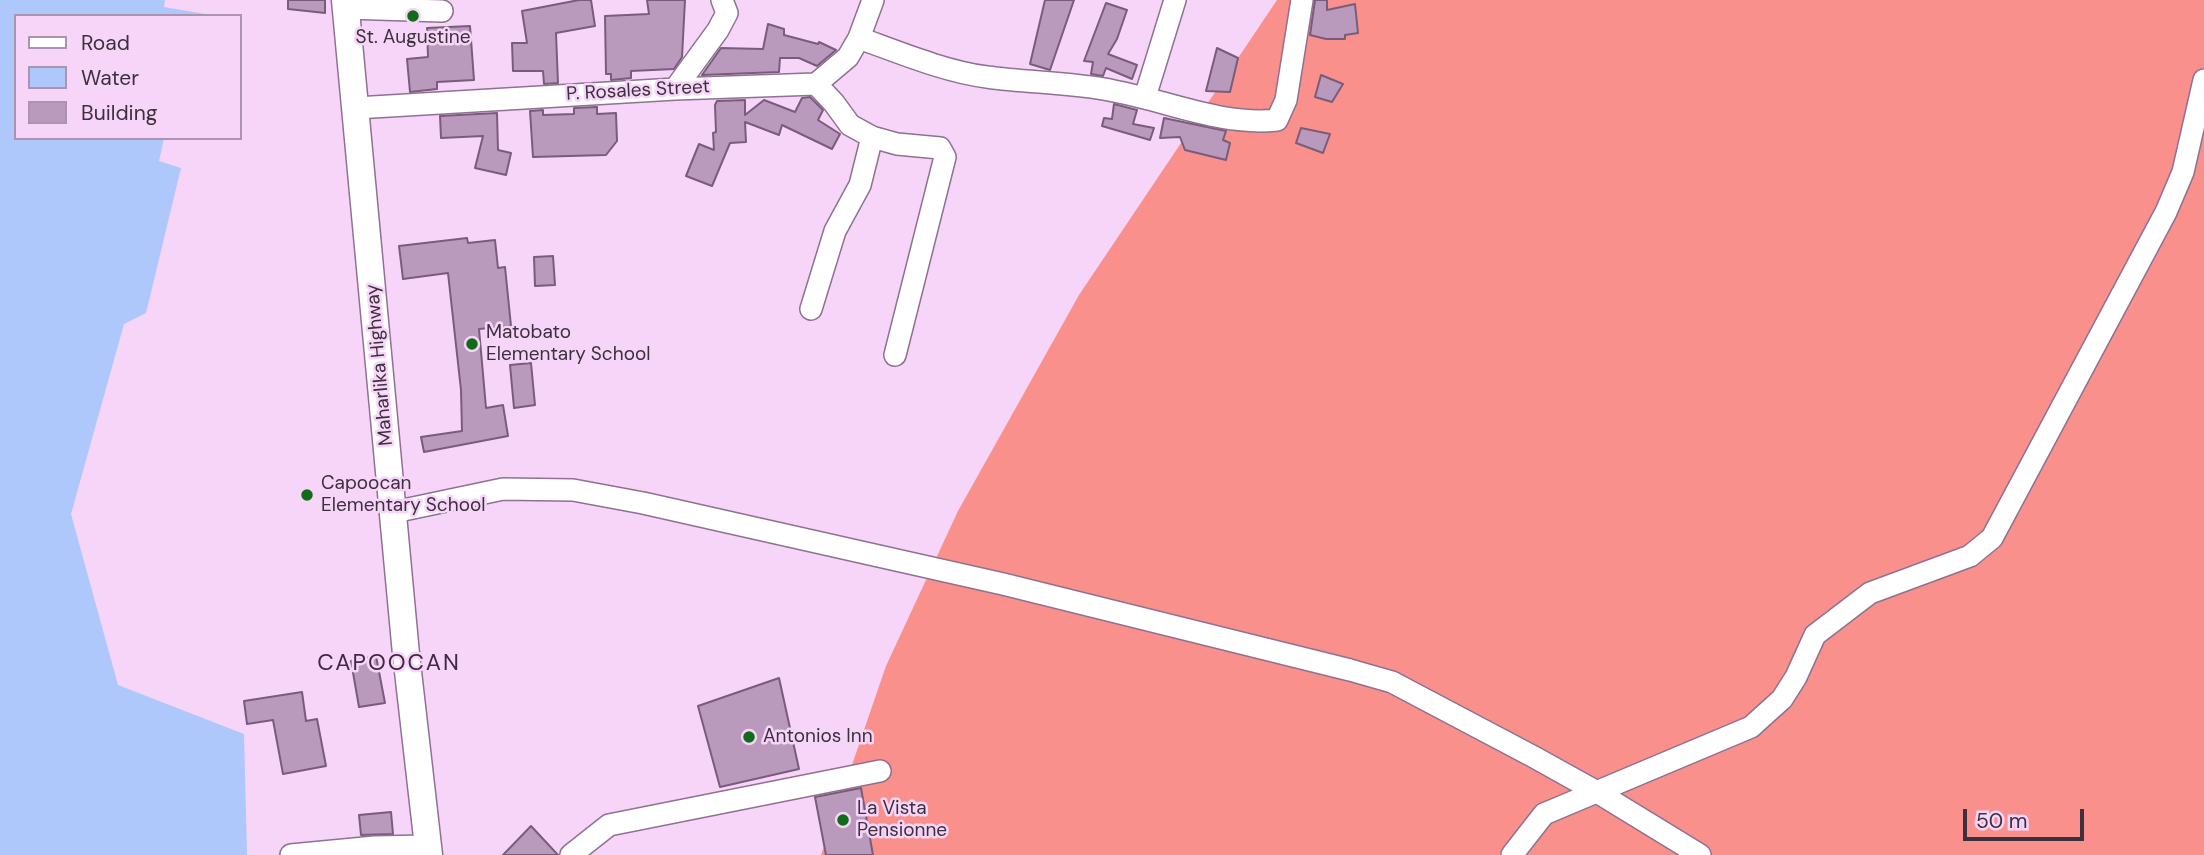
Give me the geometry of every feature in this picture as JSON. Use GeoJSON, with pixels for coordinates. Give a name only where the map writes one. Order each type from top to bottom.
{"type":"FeatureCollection","features":[{"type":"Feature","properties":{"kind":"main road","name":"Maharlika Highway"},"geometry":{"type":"LineString","coordinates":[[345,4],[406,654],[429,850]]}},
{"type":"Feature","properties":{"kind":"street"},"geometry":{"type":"LineString","coordinates":[[675,89],[718,30],[727,13],[722,0]]}},
{"type":"Feature","properties":{"kind":"street"},"geometry":{"type":"LineString","coordinates":[[873,0],[859,38],[848,57],[816,84],[850,125],[872,137],[897,144],[940,148],[945,157],[895,355]]}},
{"type":"Feature","properties":{"kind":"street"},"geometry":{"type":"LineString","coordinates":[[1145,97],[1174,0]]}},
{"type":"Feature","properties":{"kind":"street"},"geometry":{"type":"LineString","coordinates":[[859,38],[905,55],[984,77],[1082,84],[1252,123],[1277,120],[1286,100],[1302,0]]}},
{"type":"Feature","properties":{"kind":"street"},"geometry":{"type":"LineString","coordinates":[[345,4],[442,11]]}},
{"type":"Feature","properties":{"kind":"street"},"geometry":{"type":"LineString","coordinates":[[1512,855],[1544,814],[1751,727],[1782,699],[1796,677],[1815,635],[1870,593],[1970,556],[1992,538],[2166,212],[2183,172],[2204,80]]}},
{"type":"Feature","properties":{"kind":"street","name":"P. Rosales Street"},"geometry":{"type":"LineString","coordinates":[[356,108],[675,89],[816,84]]}},
{"type":"Feature","properties":{"kind":"street"},"geometry":{"type":"LineString","coordinates":[[811,309],[835,231],[860,185],[872,137]]}},
{"type":"Feature","properties":{"kind":"street"},"geometry":{"type":"LineString","coordinates":[[394,512],[503,489],[573,490],[643,503],[992,581],[1224,637],[1392,682],[1597,792],[1700,855]]}},
{"type":"Feature","properties":{"kind":"street"},"geometry":{"type":"LineString","coordinates":[[571,855],[609,825],[880,771]]}},
{"type":"Feature","properties":{"kind":"street"},"geometry":{"type":"LineString","coordinates":[[291,855],[375,847],[429,850]]}},
{"type":"Feature","properties":{"kind":"shaded area"},"geometry":{"type":"Polygon","coordinates":[[[1277,0],[2204,0],[2204,855],[821,855],[886,666],[958,511],[1079,295],[1277,0]]]}},
{"type":"Feature","properties":{"kind":"water"},"geometry":{"type":"Polygon","coordinates":[[[0,0],[165,0],[164,7],[205,14],[14,14],[14,140],[164,140],[159,161],[181,168],[146,313],[124,324],[71,514],[118,685],[244,734],[247,855],[0,855],[0,0]]]}},
{"type":"Feature","properties":{"kind":"building"},"geometry":{"type":"Polygon","coordinates":[[[288,0],[325,0],[325,13],[288,9],[288,0]]]}},
{"type":"Feature","properties":{"kind":"building"},"geometry":{"type":"Polygon","coordinates":[[[591,0],[595,26],[556,33],[558,83],[544,84],[543,71],[513,71],[512,43],[527,43],[522,11],[591,0]]]}},
{"type":"Feature","properties":{"kind":"building"},"geometry":{"type":"Polygon","coordinates":[[[647,0],[685,0],[682,57],[674,69],[631,71],[631,78],[611,80],[611,74],[606,74],[605,16],[649,14],[647,0]]]}},
{"type":"Feature","properties":{"kind":"building"},"geometry":{"type":"Polygon","coordinates":[[[1045,0],[1074,0],[1050,70],[1030,64],[1045,0]]]}},
{"type":"Feature","properties":{"kind":"building"},"geometry":{"type":"Polygon","coordinates":[[[1315,0],[1327,0],[1327,10],[1355,4],[1358,33],[1345,35],[1345,39],[1326,39],[1310,35],[1315,0]]]}},
{"type":"Feature","properties":{"kind":"building"},"geometry":{"type":"Polygon","coordinates":[[[1106,3],[1127,10],[1117,39],[1108,54],[1137,65],[1132,79],[1106,68],[1103,76],[1091,74],[1093,62],[1084,61],[1106,3]]]}},
{"type":"Feature","properties":{"kind":"building"},"geometry":{"type":"Polygon","coordinates":[[[768,24],[784,29],[784,35],[818,44],[819,42],[836,50],[817,66],[799,58],[780,58],[779,72],[702,75],[721,48],[763,49],[768,24]]]}},
{"type":"Feature","properties":{"kind":"building"},"geometry":{"type":"Polygon","coordinates":[[[470,26],[474,80],[437,82],[437,89],[410,92],[407,59],[428,57],[427,28],[470,26]]]}},
{"type":"Feature","properties":{"kind":"building"},"geometry":{"type":"Polygon","coordinates":[[[1217,48],[1238,58],[1230,92],[1206,91],[1217,48]]]}},
{"type":"Feature","properties":{"kind":"building"},"geometry":{"type":"Polygon","coordinates":[[[1321,75],[1343,84],[1332,102],[1315,97],[1321,75]]]}},
{"type":"Feature","properties":{"kind":"building"},"geometry":{"type":"Polygon","coordinates":[[[810,97],[823,110],[818,120],[840,134],[832,149],[782,125],[779,135],[745,122],[746,142],[730,143],[712,186],[686,176],[699,144],[714,150],[717,101],[745,100],[745,115],[764,100],[795,112],[802,98],[810,97]]]}},
{"type":"Feature","properties":{"kind":"building"},"geometry":{"type":"Polygon","coordinates":[[[1114,104],[1137,110],[1133,124],[1154,128],[1150,140],[1102,126],[1104,118],[1112,119],[1114,104]]]}},
{"type":"Feature","properties":{"kind":"building"},"geometry":{"type":"Polygon","coordinates":[[[597,107],[597,114],[616,113],[617,141],[606,155],[533,157],[530,111],[543,110],[543,115],[574,114],[574,108],[597,107]]]}},
{"type":"Feature","properties":{"kind":"building"},"geometry":{"type":"Polygon","coordinates":[[[497,113],[498,150],[511,153],[506,175],[475,168],[483,136],[441,138],[440,116],[497,113]]]}},
{"type":"Feature","properties":{"kind":"building"},"geometry":{"type":"Polygon","coordinates":[[[1164,118],[1226,131],[1223,140],[1230,143],[1226,160],[1185,150],[1180,137],[1160,138],[1164,118]]]}},
{"type":"Feature","properties":{"kind":"building"},"geometry":{"type":"Polygon","coordinates":[[[1301,128],[1330,134],[1323,153],[1296,143],[1301,128]]]}},
{"type":"Feature","properties":{"kind":"building"},"geometry":{"type":"Polygon","coordinates":[[[467,238],[468,243],[495,240],[498,268],[505,267],[511,326],[479,329],[486,408],[503,405],[508,436],[424,452],[421,437],[462,431],[461,390],[448,273],[403,279],[399,246],[467,238]]]}},
{"type":"Feature","properties":{"kind":"building"},"geometry":{"type":"Polygon","coordinates":[[[553,256],[555,285],[535,286],[534,257],[553,256]]]}},
{"type":"Feature","properties":{"kind":"building"},"geometry":{"type":"Polygon","coordinates":[[[531,363],[535,405],[514,408],[510,365],[531,363]]]}},
{"type":"Feature","properties":{"kind":"building"},"geometry":{"type":"Polygon","coordinates":[[[376,656],[385,703],[359,707],[351,661],[376,656]]]}},
{"type":"Feature","properties":{"kind":"building","name":"Antonios Inn"},"geometry":{"type":"Polygon","coordinates":[[[779,678],[799,769],[720,787],[698,706],[779,678]]]}},
{"type":"Feature","properties":{"kind":"building"},"geometry":{"type":"Polygon","coordinates":[[[302,692],[306,721],[317,719],[326,766],[283,774],[273,720],[247,724],[244,701],[302,692]]]}},
{"type":"Feature","properties":{"kind":"building","name":"La Vista Pensionne"},"geometry":{"type":"Polygon","coordinates":[[[861,788],[873,855],[826,855],[815,797],[861,788]]]}},
{"type":"Feature","properties":{"kind":"building"},"geometry":{"type":"Polygon","coordinates":[[[391,812],[393,834],[361,835],[359,815],[391,812]]]}},
{"type":"Feature","properties":{"kind":"building"},"geometry":{"type":"Polygon","coordinates":[[[531,826],[558,855],[503,855],[531,826]]]}},
{"type":"Feature","properties":{"kind":"place","name":"St. Augustine"},"geometry":{"type":"Point","coordinates":[413,16]}},
{"type":"Feature","properties":{"kind":"place","name":"Matobato Elementary School"},"geometry":{"type":"Point","coordinates":[472,344]}},
{"type":"Feature","properties":{"kind":"place","name":"Capoocan Elementary School"},"geometry":{"type":"Point","coordinates":[307,495]}},
{"type":"Feature","properties":{"kind":"place","name":"Antonios Inn"},"geometry":{"type":"Point","coordinates":[749,737]}},
{"type":"Feature","properties":{"kind":"place","name":"La Vista Pensionne"},"geometry":{"type":"Point","coordinates":[843,820]}},
{"type":"Feature","properties":{"kind":"district","name":"CAPOOCAN"},"geometry":{"type":"Point","coordinates":[389,664]}}]}
